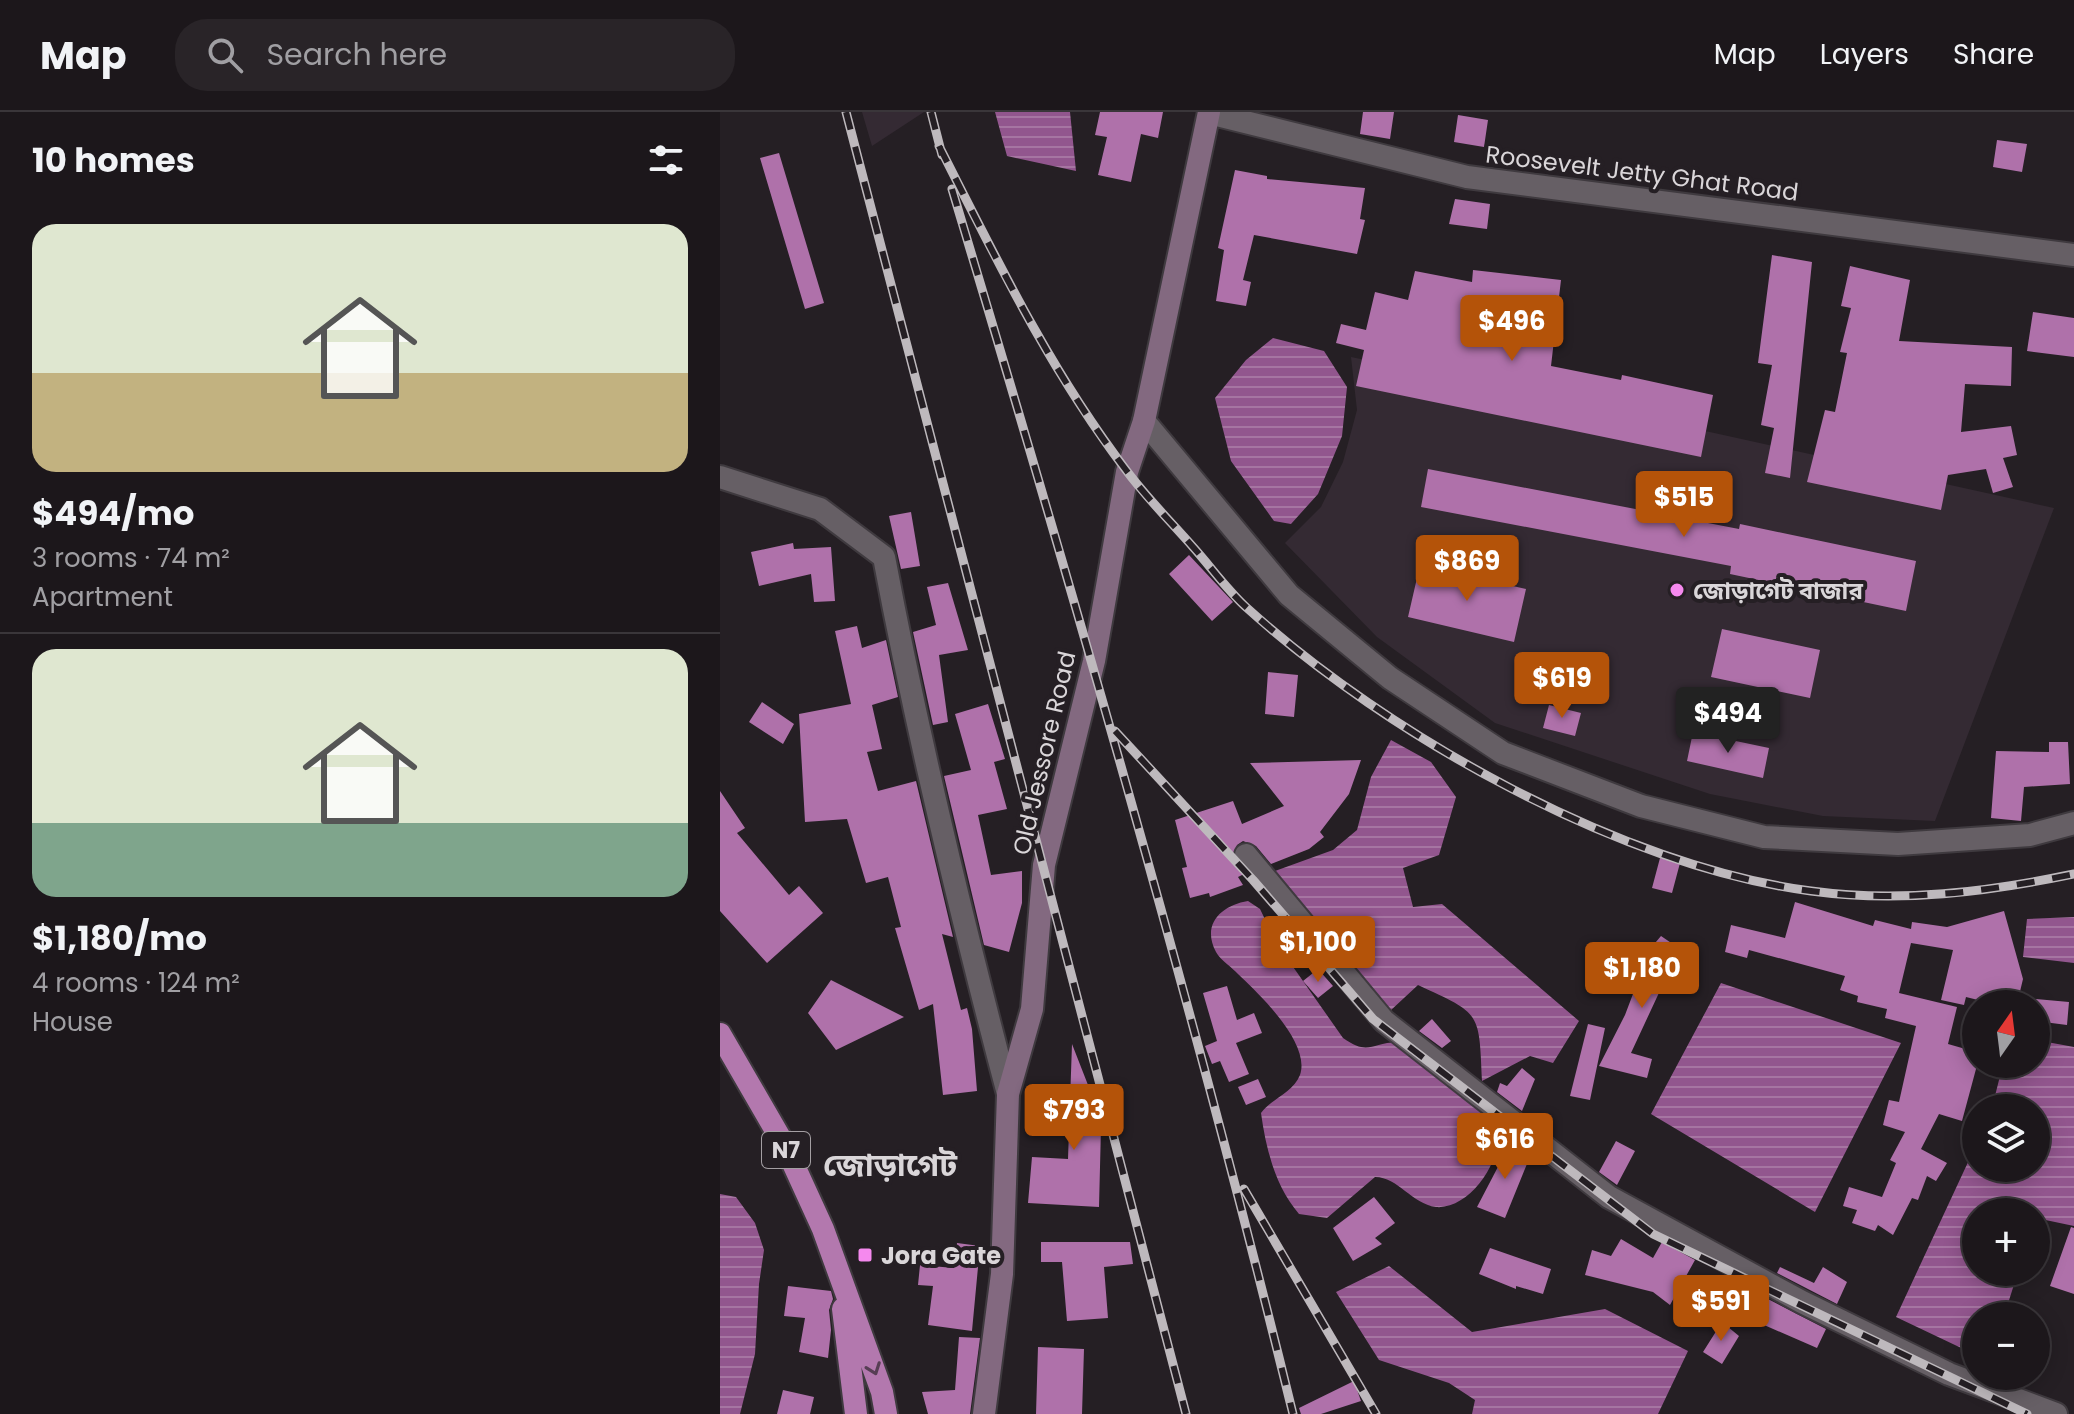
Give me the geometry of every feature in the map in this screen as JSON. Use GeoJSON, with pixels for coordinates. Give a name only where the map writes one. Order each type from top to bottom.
{"type":"FeatureCollection","features":[{"type":"Feature","properties":{"kind":"highway","name":"N7"},"geometry":{"type":"LineString","coordinates":[[720,1034],[786,1148],[838,1272],[882,1392],[886,1414]]}},
{"type":"Feature","properties":{"kind":"highway","name":"N7"},"geometry":{"type":"LineString","coordinates":[[838,1272],[856,1414]]}},
{"type":"Feature","properties":{"kind":"main road","name":"Old Jessore Road"},"geometry":{"type":"LineString","coordinates":[[984,1414],[1002,1274],[1008,1094],[1032,1009],[1044,865],[1094,661],[1127,472],[1144,421],[1209,112]]}},
{"type":"Feature","properties":{"kind":"street","name":"Roosevelt Jetty Ghat Road"},"geometry":{"type":"LineString","coordinates":[[1209,112],[1467,177],[2074,255]]}},
{"type":"Feature","properties":{"kind":"street"},"geometry":{"type":"LineString","coordinates":[[1144,421],[1289,595],[1390,678],[1503,753],[1641,806],[1764,837],[1898,844],[2030,835],[2074,823]]}},
{"type":"Feature","properties":{"kind":"street"},"geometry":{"type":"LineString","coordinates":[[720,477],[820,509],[884,557],[915,718],[1008,1094]]}},
{"type":"Feature","properties":{"kind":"street"},"geometry":{"type":"LineString","coordinates":[[1246,855],[1384,1021],[1609,1197],[1802,1302],[1949,1374],[2056,1414]]}},
{"type":"Feature","properties":{"kind":"shaded area"},"geometry":{"type":"Polygon","coordinates":[[[862,112],[924,112],[872,146],[862,112]]]}},
{"type":"Feature","properties":{"kind":"shaded area"},"geometry":{"type":"Polygon","coordinates":[[[995,112],[1070,112],[1076,171],[1007,156],[995,112]]]}},
{"type":"Feature","properties":{"kind":"shaded area"},"geometry":{"type":"Polygon","coordinates":[[[1273,338],[1324,351],[1347,387],[1342,436],[1318,494],[1291,524],[1274,521],[1231,461],[1215,398],[1246,360],[1273,338]]]}},
{"type":"Feature","properties":{"kind":"shaded area","name":"জোড়াগেট বাজার"},"geometry":{"type":"Polygon","coordinates":[[[1351,357],[2054,508],[1935,821],[1823,816],[1710,794],[1495,723],[1377,637],[1285,543],[1321,507],[1343,462],[1357,410],[1351,357]]]}},
{"type":"Feature","properties":{"kind":"shaded area"},"geometry":{"type":"Polygon","coordinates":[[[1391,740],[1431,762],[1456,797],[1439,855],[1403,868],[1413,907],[1442,904],[1579,1021],[1553,1063],[1530,1056],[1482,1081],[1477,1028],[1465,1010],[1418,985],[1390,1011],[1275,871],[1333,850],[1357,830],[1371,777],[1391,740]]]}},
{"type":"Feature","properties":{"kind":"shaded area"},"geometry":{"type":"Polygon","coordinates":[[[1248,901],[1260,909],[1277,944],[1343,1038],[1364,1047],[1398,1042],[1487,1114],[1497,1131],[1495,1156],[1481,1181],[1460,1201],[1448,1206],[1427,1205],[1391,1181],[1375,1177],[1327,1218],[1299,1214],[1291,1203],[1273,1166],[1261,1113],[1297,1081],[1301,1062],[1298,1049],[1281,1020],[1221,958],[1212,942],[1213,925],[1222,912],[1248,901]]]}},
{"type":"Feature","properties":{"kind":"shaded area"},"geometry":{"type":"Polygon","coordinates":[[[2074,917],[2074,963],[2023,957],[2027,919],[2074,917]]]}},
{"type":"Feature","properties":{"kind":"shaded area"},"geometry":{"type":"Polygon","coordinates":[[[1721,983],[1901,1043],[1815,1212],[1651,1114],[1721,983]]]}},
{"type":"Feature","properties":{"kind":"shaded area"},"geometry":{"type":"Polygon","coordinates":[[[2050,1043],[2074,1047],[2074,1226],[2050,1221],[2050,1198],[1962,1198],[1962,1286],[2014,1286],[2008,1302],[1962,1302],[1962,1348],[1896,1317],[1962,1175],[1962,1182],[2050,1182],[2050,1094],[1996,1094],[2000,1078],[2050,1078],[2050,1043]]]}},
{"type":"Feature","properties":{"kind":"shaded area"},"geometry":{"type":"Polygon","coordinates":[[[720,1194],[736,1197],[755,1223],[764,1250],[755,1354],[740,1414],[720,1414],[720,1194]]]}},
{"type":"Feature","properties":{"kind":"shaded area"},"geometry":{"type":"Polygon","coordinates":[[[1389,1266],[1472,1332],[1605,1309],[1688,1351],[1658,1414],[1472,1414],[1475,1400],[1449,1383],[1379,1360],[1336,1292],[1389,1266]]]}},
{"type":"Feature","properties":{"kind":"building"},"geometry":{"type":"Polygon","coordinates":[[[1100,112],[1163,112],[1158,138],[1141,134],[1131,182],[1098,175],[1107,137],[1095,135],[1100,112]]]}},
{"type":"Feature","properties":{"kind":"building"},"geometry":{"type":"Polygon","coordinates":[[[1363,112],[1394,112],[1390,139],[1360,134],[1363,112]]]}},
{"type":"Feature","properties":{"kind":"building"},"geometry":{"type":"Polygon","coordinates":[[[1458,115],[1488,120],[1484,147],[1454,142],[1458,115]]]}},
{"type":"Feature","properties":{"kind":"building"},"geometry":{"type":"Polygon","coordinates":[[[1997,140],[2027,144],[2022,172],[1993,167],[1997,140]]]}},
{"type":"Feature","properties":{"kind":"building"},"geometry":{"type":"Polygon","coordinates":[[[779,153],[824,303],[805,309],[760,158],[779,153]]]}},
{"type":"Feature","properties":{"kind":"building"},"geometry":{"type":"Polygon","coordinates":[[[1235,170],[1267,176],[1267,179],[1365,188],[1360,219],[1365,220],[1357,254],[1254,235],[1243,280],[1251,282],[1246,306],[1216,301],[1224,250],[1218,248],[1235,170]]]}},
{"type":"Feature","properties":{"kind":"building"},"geometry":{"type":"Polygon","coordinates":[[[1455,199],[1490,204],[1487,229],[1449,224],[1455,199]]]}},
{"type":"Feature","properties":{"kind":"building"},"geometry":{"type":"Polygon","coordinates":[[[1772,255],[1812,262],[1790,478],[1765,473],[1774,428],[1761,425],[1772,365],[1758,363],[1772,255]]]}},
{"type":"Feature","properties":{"kind":"building"},"geometry":{"type":"Polygon","coordinates":[[[1850,266],[1910,280],[1899,341],[2012,347],[2011,386],[1965,384],[1961,432],[2011,426],[2017,455],[2003,458],[2013,487],[1993,493],[1986,469],[1948,475],[1941,510],[1807,482],[1825,410],[1835,412],[1847,353],[1840,352],[1851,308],[1841,306],[1850,266]]]}},
{"type":"Feature","properties":{"kind":"building"},"geometry":{"type":"Polygon","coordinates":[[[1473,270],[1561,280],[1551,366],[1621,380],[1622,375],[1713,395],[1701,457],[1356,386],[1364,350],[1336,343],[1341,324],[1366,330],[1375,292],[1408,300],[1415,271],[1472,282],[1473,270]]]}},
{"type":"Feature","properties":{"kind":"building"},"geometry":{"type":"Polygon","coordinates":[[[2033,312],[2074,318],[2074,357],[2027,351],[2033,312]]]}},
{"type":"Feature","properties":{"kind":"building"},"geometry":{"type":"Polygon","coordinates":[[[1428,469],[1739,529],[1740,524],[1916,561],[1906,611],[1730,574],[1731,566],[1421,507],[1428,469]]]}},
{"type":"Feature","properties":{"kind":"building"},"geometry":{"type":"Polygon","coordinates":[[[911,512],[920,566],[901,569],[889,516],[911,512]]]}},
{"type":"Feature","properties":{"kind":"building"},"geometry":{"type":"Polygon","coordinates":[[[793,543],[794,549],[831,547],[835,601],[814,602],[811,574],[759,586],[751,552],[793,543]]]}},
{"type":"Feature","properties":{"kind":"building"},"geometry":{"type":"Polygon","coordinates":[[[1189,555],[1233,602],[1212,621],[1169,574],[1189,555]]]}},
{"type":"Feature","properties":{"kind":"building"},"geometry":{"type":"Polygon","coordinates":[[[1420,565],[1526,589],[1514,642],[1408,617],[1420,565]]]}},
{"type":"Feature","properties":{"kind":"building"},"geometry":{"type":"Polygon","coordinates":[[[948,583],[968,650],[939,655],[948,722],[933,725],[913,632],[936,625],[927,587],[948,583]]]}},
{"type":"Feature","properties":{"kind":"building"},"geometry":{"type":"Polygon","coordinates":[[[857,626],[862,648],[886,640],[898,697],[872,705],[882,749],[867,752],[878,791],[916,781],[953,937],[942,934],[961,1010],[967,1008],[972,1029],[977,1091],[943,1095],[933,1004],[919,1010],[895,928],[901,927],[888,877],[866,883],[847,819],[805,822],[799,714],[851,704],[835,631],[857,626]]]}},
{"type":"Feature","properties":{"kind":"building"},"geometry":{"type":"Polygon","coordinates":[[[1722,629],[1820,650],[1810,698],[1711,677],[1722,629]]]}},
{"type":"Feature","properties":{"kind":"building"},"geometry":{"type":"Polygon","coordinates":[[[1268,672],[1298,675],[1294,717],[1265,714],[1268,672]]]}},
{"type":"Feature","properties":{"kind":"building"},"geometry":{"type":"Polygon","coordinates":[[[762,702],[794,724],[783,744],[749,722],[762,702]]]}},
{"type":"Feature","properties":{"kind":"building"},"geometry":{"type":"Polygon","coordinates":[[[988,704],[1005,759],[994,762],[1007,809],[978,815],[991,875],[1022,871],[1022,903],[1009,952],[984,945],[944,776],[971,770],[955,714],[988,704]]]}},
{"type":"Feature","properties":{"kind":"building"},"geometry":{"type":"Polygon","coordinates":[[[1549,705],[1581,713],[1575,736],[1543,728],[1549,705]]]}},
{"type":"Feature","properties":{"kind":"building"},"geometry":{"type":"Polygon","coordinates":[[[1693,732],[1769,748],[1763,778],[1687,761],[1693,732]]]}},
{"type":"Feature","properties":{"kind":"building"},"geometry":{"type":"Polygon","coordinates":[[[2049,742],[2068,742],[2070,784],[2024,787],[2021,821],[1991,818],[1996,751],[2049,752],[2049,742]]]}},
{"type":"Feature","properties":{"kind":"building"},"geometry":{"type":"Polygon","coordinates":[[[1361,760],[1349,794],[1320,832],[1324,837],[1309,849],[1271,864],[1256,846],[1243,841],[1237,845],[1232,857],[1244,874],[1238,877],[1243,885],[1210,897],[1209,893],[1190,898],[1182,868],[1187,867],[1175,820],[1233,801],[1242,824],[1284,806],[1250,763],[1361,760]]]}},
{"type":"Feature","properties":{"kind":"building"},"geometry":{"type":"Polygon","coordinates":[[[720,791],[745,828],[737,833],[789,895],[799,886],[823,913],[767,963],[720,911],[720,791]]]}},
{"type":"Feature","properties":{"kind":"building"},"geometry":{"type":"Polygon","coordinates":[[[1660,858],[1680,863],[1672,893],[1652,888],[1660,858]]]}},
{"type":"Feature","properties":{"kind":"building"},"geometry":{"type":"Polygon","coordinates":[[[1795,902],[1873,926],[1875,920],[1911,929],[1912,922],[1947,927],[2004,911],[2023,979],[2020,990],[1962,990],[1962,1005],[1941,1000],[1953,950],[1911,943],[1899,993],[1957,1007],[1948,1044],[1962,1048],[1962,1078],[1974,1078],[1969,1094],[1962,1094],[1962,1121],[1939,1114],[1921,1149],[1947,1163],[1936,1181],[1927,1176],[1918,1200],[1912,1198],[1893,1235],[1878,1225],[1875,1231],[1852,1223],[1857,1210],[1843,1206],[1849,1187],[1882,1197],[1896,1163],[1890,1160],[1905,1132],[1883,1125],[1889,1100],[1899,1102],[1916,1026],[1885,1018],[1887,1009],[1857,1002],[1858,996],[1840,990],[1845,976],[1749,950],[1747,958],[1725,952],[1731,925],[1785,938],[1795,902]]]}},
{"type":"Feature","properties":{"kind":"building"},"geometry":{"type":"Polygon","coordinates":[[[1289,929],[1303,946],[1289,958],[1275,942],[1289,929]]]}},
{"type":"Feature","properties":{"kind":"building"},"geometry":{"type":"Polygon","coordinates":[[[1661,936],[1686,953],[1664,982],[1631,1053],[1652,1059],[1647,1078],[1599,1066],[1625,1015],[1650,949],[1661,936]]]}},
{"type":"Feature","properties":{"kind":"building"},"geometry":{"type":"Polygon","coordinates":[[[1318,969],[1333,986],[1318,998],[1303,981],[1318,969]]]}},
{"type":"Feature","properties":{"kind":"building"},"geometry":{"type":"Polygon","coordinates":[[[831,980],[904,1017],[836,1050],[808,1013],[831,980]]]}},
{"type":"Feature","properties":{"kind":"building"},"geometry":{"type":"Polygon","coordinates":[[[1227,986],[1237,1020],[1254,1013],[1262,1033],[1236,1043],[1249,1074],[1229,1082],[1220,1061],[1212,1064],[1205,1046],[1217,1041],[1203,993],[1227,986]]]}},
{"type":"Feature","properties":{"kind":"building"},"geometry":{"type":"Polygon","coordinates":[[[2050,1000],[2069,1002],[2067,1025],[2050,1023],[2050,1000]]]}},
{"type":"Feature","properties":{"kind":"building"},"geometry":{"type":"Polygon","coordinates":[[[1432,1019],[1451,1041],[1442,1048],[1419,1031],[1432,1019]]]}},
{"type":"Feature","properties":{"kind":"building"},"geometry":{"type":"Polygon","coordinates":[[[1588,1024],[1605,1028],[1590,1100],[1570,1096],[1588,1024]]]}},
{"type":"Feature","properties":{"kind":"building"},"geometry":{"type":"Polygon","coordinates":[[[1072,1044],[1088,1085],[1102,1087],[1099,1207],[1028,1203],[1032,1157],[1068,1159],[1072,1044]]]}},
{"type":"Feature","properties":{"kind":"building"},"geometry":{"type":"Polygon","coordinates":[[[1522,1068],[1535,1079],[1522,1111],[1497,1092],[1500,1083],[1507,1086],[1522,1068]]]}},
{"type":"Feature","properties":{"kind":"building"},"geometry":{"type":"Polygon","coordinates":[[[1258,1079],[1266,1097],[1246,1105],[1238,1087],[1258,1079]]]}},
{"type":"Feature","properties":{"kind":"building"},"geometry":{"type":"Polygon","coordinates":[[[1512,1140],[1531,1154],[1505,1218],[1477,1207],[1512,1140]]]}},
{"type":"Feature","properties":{"kind":"building"},"geometry":{"type":"Polygon","coordinates":[[[1616,1141],[1635,1151],[1617,1185],[1599,1172],[1616,1141]]]}},
{"type":"Feature","properties":{"kind":"building"},"geometry":{"type":"Polygon","coordinates":[[[1374,1197],[1395,1223],[1375,1238],[1382,1244],[1353,1261],[1333,1228],[1374,1197]]]}},
{"type":"Feature","properties":{"kind":"building"},"geometry":{"type":"Polygon","coordinates":[[[2071,1227],[2074,1228],[2074,1294],[2050,1286],[2071,1227]]]}},
{"type":"Feature","properties":{"kind":"building"},"geometry":{"type":"Polygon","coordinates":[[[1621,1239],[1653,1258],[1662,1242],[1695,1260],[1670,1305],[1653,1292],[1585,1275],[1592,1250],[1611,1256],[1621,1239]]]}},
{"type":"Feature","properties":{"kind":"building"},"geometry":{"type":"Polygon","coordinates":[[[1041,1242],[1130,1242],[1133,1264],[1104,1267],[1108,1318],[1067,1321],[1062,1262],[1041,1262],[1041,1242]]]}},
{"type":"Feature","properties":{"kind":"building"},"geometry":{"type":"Polygon","coordinates":[[[957,1243],[980,1246],[972,1331],[928,1325],[933,1286],[918,1285],[920,1265],[954,1268],[957,1243]]]}},
{"type":"Feature","properties":{"kind":"building"},"geometry":{"type":"Polygon","coordinates":[[[1490,1248],[1551,1269],[1543,1294],[1516,1286],[1516,1289],[1479,1274],[1490,1248]]]}},
{"type":"Feature","properties":{"kind":"building"},"geometry":{"type":"Polygon","coordinates":[[[1780,1267],[1814,1283],[1823,1267],[1847,1282],[1837,1304],[1777,1273],[1780,1267]]]}},
{"type":"Feature","properties":{"kind":"building"},"geometry":{"type":"Polygon","coordinates":[[[788,1286],[831,1291],[828,1358],[799,1352],[805,1318],[784,1316],[788,1286]]]}},
{"type":"Feature","properties":{"kind":"building"},"geometry":{"type":"Polygon","coordinates":[[[1766,1298],[1826,1329],[1817,1348],[1755,1321],[1766,1298]]]}},
{"type":"Feature","properties":{"kind":"building"},"geometry":{"type":"Polygon","coordinates":[[[1722,1322],[1739,1336],[1722,1364],[1703,1352],[1722,1322]]]}},
{"type":"Feature","properties":{"kind":"building"},"geometry":{"type":"Polygon","coordinates":[[[959,1337],[980,1338],[970,1414],[928,1414],[922,1392],[955,1390],[959,1337]]]}},
{"type":"Feature","properties":{"kind":"building"},"geometry":{"type":"Polygon","coordinates":[[[1038,1347],[1084,1349],[1082,1414],[1036,1414],[1038,1347]]]}},
{"type":"Feature","properties":{"kind":"building"},"geometry":{"type":"Polygon","coordinates":[[[1354,1381],[1361,1401],[1321,1414],[1301,1414],[1299,1408],[1354,1381]]]}},
{"type":"Feature","properties":{"kind":"building"},"geometry":{"type":"Polygon","coordinates":[[[783,1390],[814,1397],[810,1414],[777,1414],[783,1390]]]}},
{"type":"Feature","properties":{"kind":"railway"},"geometry":{"type":"LineString","coordinates":[[846,112],[1186,1414]]}},
{"type":"Feature","properties":{"kind":"railway"},"geometry":{"type":"LineString","coordinates":[[931,112],[942,155]]}},
{"type":"Feature","properties":{"kind":"railway"},"geometry":{"type":"LineString","coordinates":[[939,146],[1048,353],[1126,470],[1247,608],[1304,656],[1368,703],[1437,747],[1511,788],[1586,824],[1662,854],[1738,877],[1811,891],[1910,896],[2009,886],[2074,874]]}},
{"type":"Feature","properties":{"kind":"railway"},"geometry":{"type":"LineString","coordinates":[[952,189],[1130,799],[1214,1106],[1293,1414]]}},
{"type":"Feature","properties":{"kind":"railway"},"geometry":{"type":"LineString","coordinates":[[1115,731],[1253,880],[1373,1019],[1653,1234],[2027,1414]]}},
{"type":"Feature","properties":{"kind":"railway"},"geometry":{"type":"LineString","coordinates":[[1244,1189],[1376,1414]]}},
{"type":"Feature","properties":{"kind":"place","name":"জোড়াগেট বাজার"},"geometry":{"type":"Point","coordinates":[1677,590]}},
{"type":"Feature","properties":{"kind":"place","name":"Jora Gate"},"geometry":{"type":"Point","coordinates":[865,1255]}},
{"type":"Feature","properties":{"kind":"district","name":"জোড়াগেট"},"geometry":{"type":"Point","coordinates":[890,1164]}}]}
